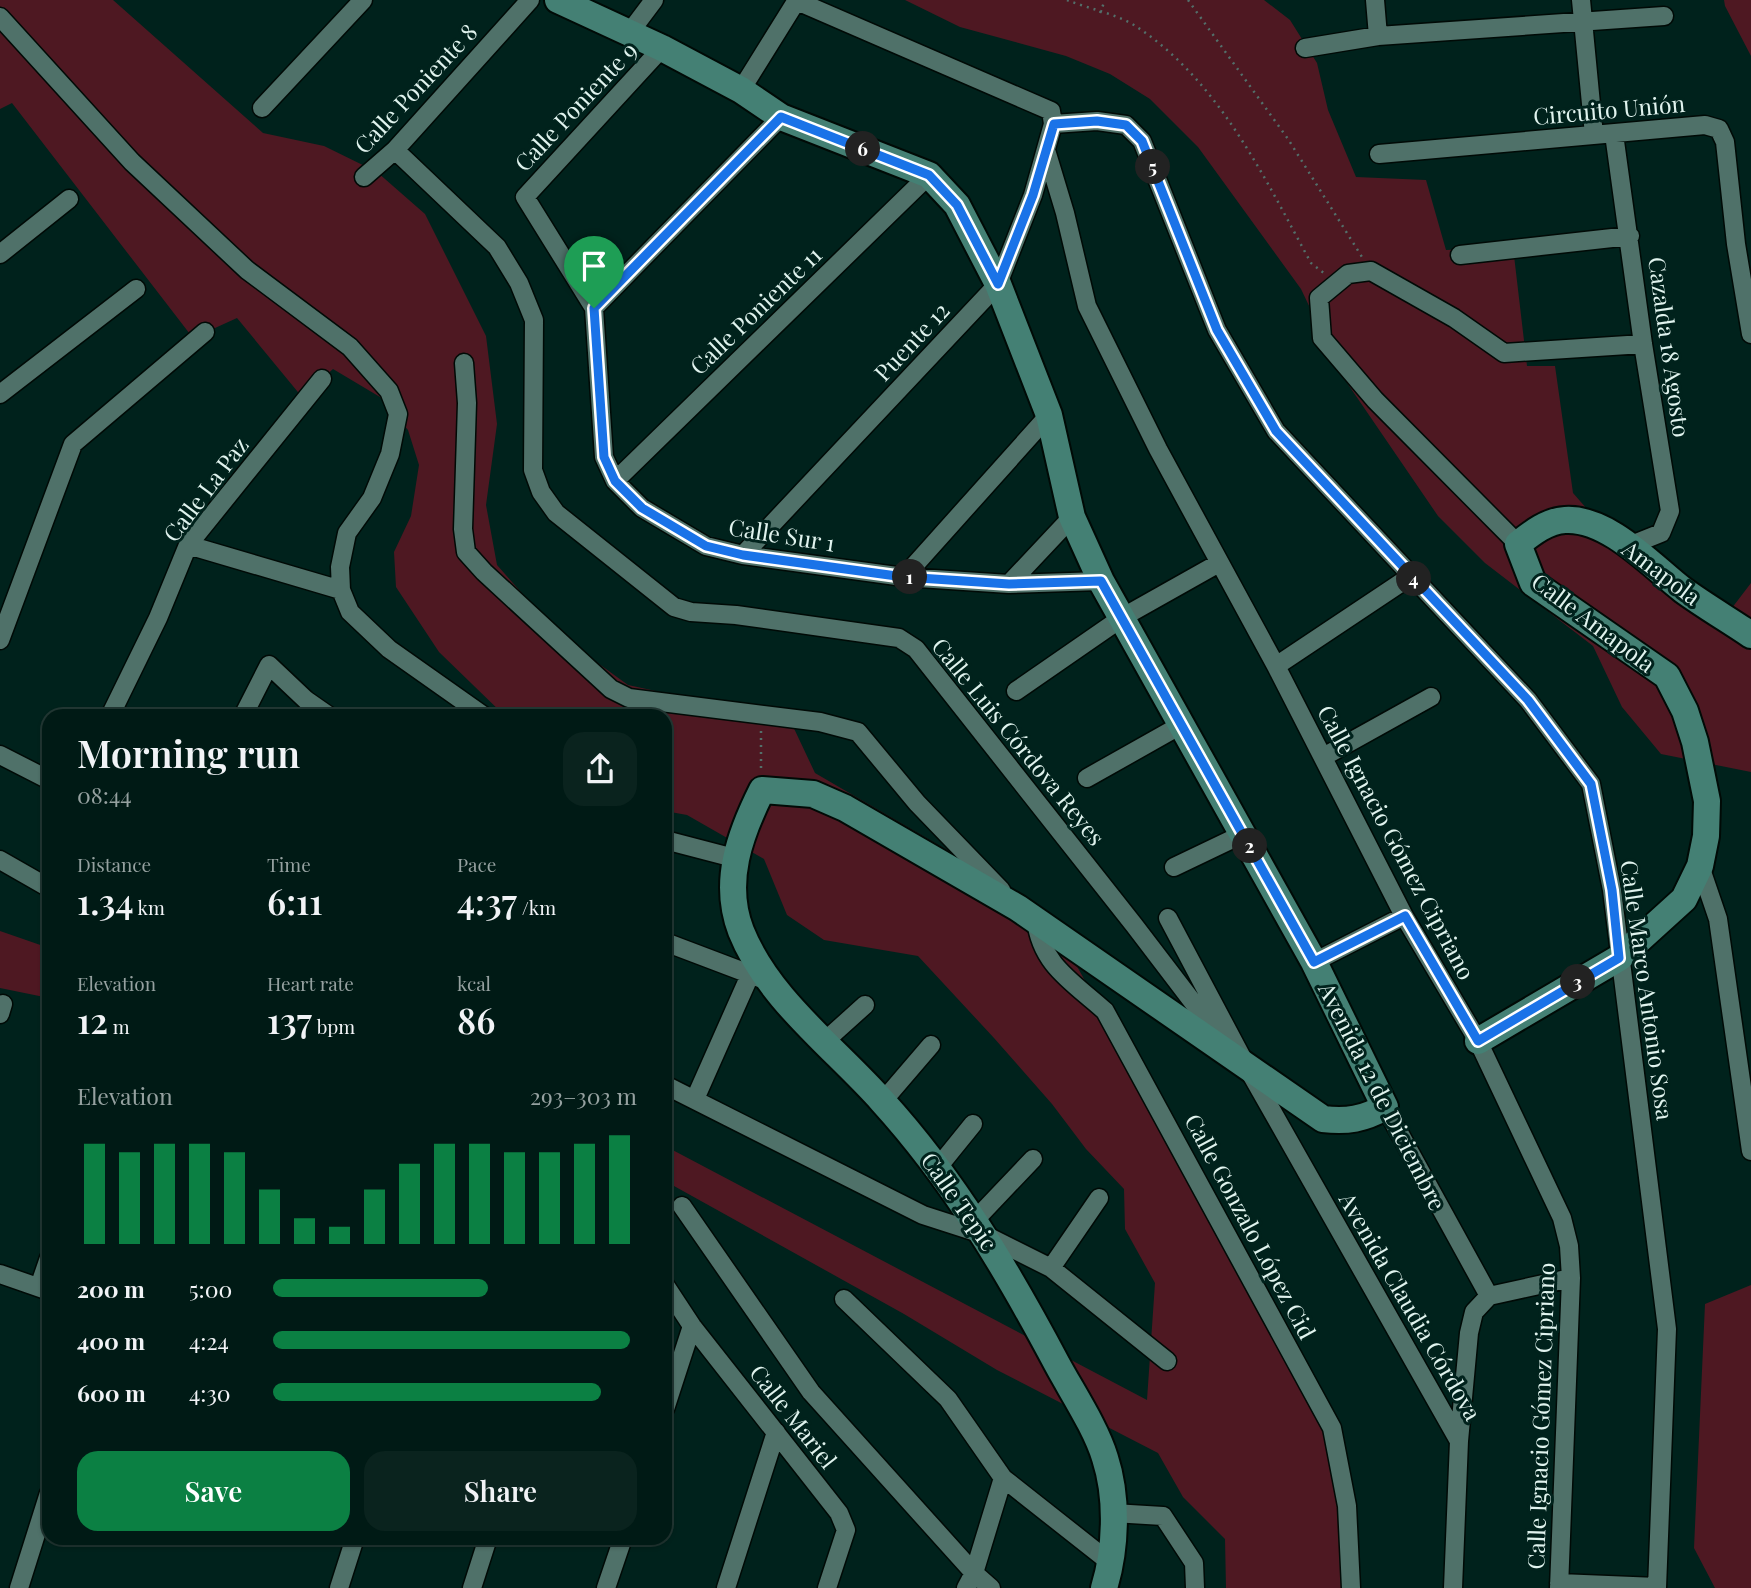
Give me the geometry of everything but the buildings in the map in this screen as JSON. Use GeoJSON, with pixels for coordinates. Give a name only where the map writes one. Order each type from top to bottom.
{"type":"FeatureCollection","features":[{"type":"Feature","properties":{"kind":"street"},"geometry":{"type":"LineString","coordinates":[[262,108],[363,0]]}},
{"type":"Feature","properties":{"kind":"street","name":"Calle Poniente 8"},"geometry":{"type":"LineString","coordinates":[[364,177],[395,150],[530,0]]}},
{"type":"Feature","properties":{"kind":"street","name":"Avenida 12 de Diciembre"},"geometry":{"type":"LineString","coordinates":[[558,0],[662,48],[741,90],[781,117],[929,175],[957,205],[998,284],[1049,415],[1072,517],[1101,581],[1314,962],[1385,1107],[1489,1296]]}},
{"type":"Feature","properties":{"kind":"street"},"geometry":{"type":"LineString","coordinates":[[630,32],[654,0]]}},
{"type":"Feature","properties":{"kind":"street"},"geometry":{"type":"LineString","coordinates":[[741,90],[797,0],[1051,111],[1054,124]]}},
{"type":"Feature","properties":{"kind":"street"},"geometry":{"type":"LineString","coordinates":[[1375,0],[1378,36]]}},
{"type":"Feature","properties":{"kind":"street"},"geometry":{"type":"LineString","coordinates":[[1581,0],[1581,23],[1594,135]]}},
{"type":"Feature","properties":{"kind":"street"},"geometry":{"type":"LineString","coordinates":[[1305,48],[1378,36],[1664,16]]}},
{"type":"Feature","properties":{"kind":"street"},"geometry":{"type":"LineString","coordinates":[[0,17],[132,162],[247,270],[349,347],[389,391],[398,414],[390,454],[372,498],[347,533],[340,567],[341,590],[349,612],[389,649],[474,709]]}},
{"type":"Feature","properties":{"kind":"street","name":"Calle Poniente 9"},"geometry":{"type":"LineString","coordinates":[[525,197],[662,48]]}},
{"type":"Feature","properties":{"kind":"street"},"geometry":{"type":"LineString","coordinates":[[594,308],[781,117]]}},
{"type":"Feature","properties":{"kind":"street","name":"Calle Marco Antonio Sosa"},"geometry":{"type":"LineString","coordinates":[[1054,124],[1097,121],[1126,125],[1142,141],[1217,330],[1276,431],[1528,700],[1591,784],[1612,890],[1667,1329],[1657,1588]]}},
{"type":"Feature","properties":{"kind":"street","name":"Puente 12"},"geometry":{"type":"LineString","coordinates":[[743,555],[998,284],[1033,195],[1054,124]]}},
{"type":"Feature","properties":{"kind":"street","name":"Circuito Unión"},"geometry":{"type":"LineString","coordinates":[[1379,154],[1705,125],[1719,129],[1725,142],[1736,244],[1751,334]]}},
{"type":"Feature","properties":{"kind":"street","name":"Cazalda 18 Agosto"},"geometry":{"type":"LineString","coordinates":[[1614,134],[1643,344],[1671,511],[1661,533],[1631,545]]}},
{"type":"Feature","properties":{"kind":"street","name":"Calle Luis Córdova Reyes"},"geometry":{"type":"LineString","coordinates":[[395,150],[497,247],[519,283],[534,320],[533,470],[541,492],[556,513],[674,607],[899,638],[916,649],[1205,1018],[1229,1044]]}},
{"type":"Feature","properties":{"kind":"street","name":"Calle Ignacio Gómez Cipriano"},"geometry":{"type":"LineString","coordinates":[[1046,150],[1065,213],[1087,306],[1405,916],[1478,1041],[1562,1218],[1569,1246],[1572,1278],[1559,1585]]}},
{"type":"Feature","properties":{"kind":"street","name":"Calle Poniente 11"},"geometry":{"type":"LineString","coordinates":[[615,481],[929,175]]}},
{"type":"Feature","properties":{"kind":"street","name":"Calle Sur 1"},"geometry":{"type":"LineString","coordinates":[[525,197],[594,308],[604,457],[615,481],[642,508],[706,546],[743,555],[904,577],[1009,584],[1101,581]]}},
{"type":"Feature","properties":{"kind":"street"},"geometry":{"type":"LineString","coordinates":[[0,254],[69,199]]}},
{"type":"Feature","properties":{"kind":"street"},"geometry":{"type":"LineString","coordinates":[[1460,255],[1630,236]]}},
{"type":"Feature","properties":{"kind":"street"},"geometry":{"type":"LineString","coordinates":[[1336,282],[1360,270],[1371,271],[1454,318],[1504,353],[1643,344]]}},
{"type":"Feature","properties":{"kind":"street","name":"Calle Amapola"},"geometry":{"type":"LineString","coordinates":[[1336,282],[1319,298],[1322,338],[1375,400],[1532,534],[1533,583],[1667,676],[1685,711],[1707,801],[1706,836],[1700,866],[1684,899],[1619,958],[1478,1041]]}},
{"type":"Feature","properties":{"kind":"street"},"geometry":{"type":"LineString","coordinates":[[0,394],[136,289]]}},
{"type":"Feature","properties":{"kind":"street"},"geometry":{"type":"LineString","coordinates":[[0,640],[73,444],[205,332]]}},
{"type":"Feature","properties":{"kind":"street"},"geometry":{"type":"LineString","coordinates":[[464,363],[467,403],[463,529],[466,552],[548,633],[611,689],[629,698],[664,705],[761,714]]}},
{"type":"Feature","properties":{"kind":"street","name":"Calle La Paz"},"geometry":{"type":"LineString","coordinates":[[113,709],[158,618],[188,545],[322,379]]}},
{"type":"Feature","properties":{"kind":"street"},"geometry":{"type":"LineString","coordinates":[[904,577],[1049,415]]}},
{"type":"Feature","properties":{"kind":"street"},"geometry":{"type":"LineString","coordinates":[[1009,584],[1072,517]]}},
{"type":"Feature","properties":{"kind":"street","name":"Amapola"},"geometry":{"type":"LineString","coordinates":[[1532,534],[1567,520],[1598,528],[1631,545],[1684,590],[1751,635]]}},
{"type":"Feature","properties":{"kind":"street"},"geometry":{"type":"LineString","coordinates":[[188,545],[341,590]]}},
{"type":"Feature","properties":{"kind":"street"},"geometry":{"type":"LineString","coordinates":[[1016,691],[1123,617],[1219,563]]}},
{"type":"Feature","properties":{"kind":"street"},"geometry":{"type":"LineString","coordinates":[[1276,666],[1411,576]]}},
{"type":"Feature","properties":{"kind":"street"},"geometry":{"type":"LineString","coordinates":[[247,709],[270,665],[319,709]]}},
{"type":"Feature","properties":{"kind":"street"},"geometry":{"type":"LineString","coordinates":[[1323,757],[1431,697]]}},
{"type":"Feature","properties":{"kind":"street","name":"Calle Gonzalo López Cid"},"geometry":{"type":"LineString","coordinates":[[761,714],[820,722],[858,732],[917,803],[1027,914],[1038,942],[1051,962],[1105,1011],[1332,1428],[1347,1506],[1351,1588]]}},
{"type":"Feature","properties":{"kind":"street"},"geometry":{"type":"LineString","coordinates":[[1087,778],[1181,725]]}},
{"type":"Feature","properties":{"kind":"street"},"geometry":{"type":"LineString","coordinates":[[0,755],[42,776]]}},
{"type":"Feature","properties":{"kind":"street"},"geometry":{"type":"LineString","coordinates":[[695,1099],[760,978],[741,930],[734,898],[737,851],[758,797],[813,794],[845,808],[1027,914],[1229,1044]]}},
{"type":"Feature","properties":{"kind":"street"},"geometry":{"type":"LineString","coordinates":[[1174,867],[1243,834]]}},
{"type":"Feature","properties":{"kind":"street"},"geometry":{"type":"LineString","coordinates":[[672,841],[737,851]]}},
{"type":"Feature","properties":{"kind":"street"},"geometry":{"type":"LineString","coordinates":[[0,860],[42,884]]}},
{"type":"Feature","properties":{"kind":"street"},"geometry":{"type":"LineString","coordinates":[[1700,866],[1718,919],[1751,1151]]}},
{"type":"Feature","properties":{"kind":"street"},"geometry":{"type":"LineString","coordinates":[[1314,962],[1405,916]]}},
{"type":"Feature","properties":{"kind":"street"},"geometry":{"type":"LineString","coordinates":[[1168,918],[1229,1044],[1247,1067],[1323,1119],[1345,1121],[1368,1116],[1385,1107]]}},
{"type":"Feature","properties":{"kind":"street","name":"Calle Tepic"},"geometry":{"type":"LineString","coordinates":[[672,945],[760,978],[883,1101],[939,1166],[1019,1292],[1105,1457],[1113,1513],[1108,1576]]}},
{"type":"Feature","properties":{"kind":"street"},"geometry":{"type":"LineString","coordinates":[[825,1041],[865,1005]]}},
{"type":"Feature","properties":{"kind":"street"},"geometry":{"type":"LineString","coordinates":[[883,1101],[931,1045]]}},
{"type":"Feature","properties":{"kind":"street","name":"Avenida Claudia Córdova"},"geometry":{"type":"LineString","coordinates":[[1247,1067],[1459,1441],[1453,1588]]}},
{"type":"Feature","properties":{"kind":"street"},"geometry":{"type":"LineString","coordinates":[[672,1088],[923,1215],[980,1227],[1051,1268],[1167,1360]]}},
{"type":"Feature","properties":{"kind":"street"},"geometry":{"type":"LineString","coordinates":[[939,1166],[973,1124]]}},
{"type":"Feature","properties":{"kind":"street"},"geometry":{"type":"LineString","coordinates":[[980,1227],[1033,1159]]}},
{"type":"Feature","properties":{"kind":"street"},"geometry":{"type":"LineString","coordinates":[[1051,1268],[1099,1198]]}},
{"type":"Feature","properties":{"kind":"street"},"geometry":{"type":"LineString","coordinates":[[682,1206],[811,1392],[970,1581],[991,1588]]}},
{"type":"Feature","properties":{"kind":"street"},"geometry":{"type":"LineString","coordinates":[[0,1275],[42,1288]]}},
{"type":"Feature","properties":{"kind":"street"},"geometry":{"type":"LineString","coordinates":[[1459,1441],[1469,1333],[1474,1312],[1489,1296],[1572,1278]]}},
{"type":"Feature","properties":{"kind":"street","name":"Calle Mariel"},"geometry":{"type":"LineString","coordinates":[[672,1296],[692,1326],[839,1513],[846,1530],[827,1588]]}},
{"type":"Feature","properties":{"kind":"street"},"geometry":{"type":"LineString","coordinates":[[844,1299],[948,1399],[1003,1478],[1108,1576]]}},
{"type":"Feature","properties":{"kind":"street"},"geometry":{"type":"LineString","coordinates":[[672,1387],[692,1326]]}},
{"type":"Feature","properties":{"kind":"street"},"geometry":{"type":"LineString","coordinates":[[726,1588],[776,1432]]}},
{"type":"Feature","properties":{"kind":"street"},"geometry":{"type":"LineString","coordinates":[[970,1581],[1003,1478]]}},
{"type":"Feature","properties":{"kind":"street"},"geometry":{"type":"LineString","coordinates":[[1113,1513],[1163,1516],[1194,1563],[1195,1588]]}},
{"type":"Feature","properties":{"kind":"street"},"geometry":{"type":"LineString","coordinates":[[19,1588],[42,1515]]}},
{"type":"Feature","properties":{"kind":"street"},"geometry":{"type":"LineString","coordinates":[[339,1588],[353,1545]]}},
{"type":"Feature","properties":{"kind":"street"},"geometry":{"type":"LineString","coordinates":[[472,1588],[486,1545]]}},
{"type":"Feature","properties":{"kind":"street"},"geometry":{"type":"LineString","coordinates":[[606,1588],[621,1545]]}},
{"type":"Feature","properties":{"kind":"street"},"geometry":{"type":"LineString","coordinates":[[1559,1585],[1657,1588]]}},
{"type":"Feature","properties":{"kind":"path"},"geometry":{"type":"LineString","coordinates":[[1067,0],[1135,26],[1180,60],[1256,161],[1311,263],[1336,282]]}},
{"type":"Feature","properties":{"kind":"path"},"geometry":{"type":"LineString","coordinates":[[1100,13],[1105,0]]}},
{"type":"Feature","properties":{"kind":"path"},"geometry":{"type":"LineString","coordinates":[[1188,0],[1288,139],[1371,271]]}},
{"type":"Feature","properties":{"kind":"path"},"geometry":{"type":"LineString","coordinates":[[758,797],[761,714]]}},
{"type":"Feature","properties":{"kind":"shaded area"},"geometry":{"type":"Polygon","coordinates":[[[0,0],[113,0],[263,133],[324,146],[377,172],[425,214],[486,336],[497,424],[486,505],[497,565],[559,635],[628,685],[790,720],[815,773],[1002,882],[1069,952],[1212,1209],[1328,1439],[1343,1525],[1343,1588],[1226,1588],[1225,1539],[1183,1497],[1158,1453],[997,1370],[904,1314],[672,1185],[672,1150],[1147,1400],[1155,1283],[1125,1229],[1124,1189],[1086,1149],[1052,1104],[994,1038],[918,956],[824,940],[787,915],[764,859],[687,815],[672,812],[672,709],[498,709],[439,652],[396,587],[394,552],[411,516],[419,465],[408,430],[380,397],[333,369],[302,397],[237,318],[193,338],[12,103],[0,109],[0,0]]]}},
{"type":"Feature","properties":{"kind":"shaded area"},"geometry":{"type":"Polygon","coordinates":[[[905,0],[1264,0],[1290,20],[1317,63],[1328,110],[1356,177],[1426,180],[1446,250],[1513,247],[1527,366],[1555,366],[1573,493],[1644,574],[1722,621],[1751,583],[1751,772],[1661,754],[1622,707],[1593,646],[1485,563],[1438,516],[1343,377],[1301,289],[1198,147],[1150,99],[1110,74],[1066,56],[960,27],[905,0]]]}},
{"type":"Feature","properties":{"kind":"shaded area"},"geometry":{"type":"Polygon","coordinates":[[[1724,0],[1751,0],[1751,56],[1725,6],[1724,0]]]}},
{"type":"Feature","properties":{"kind":"shaded area"},"geometry":{"type":"Polygon","coordinates":[[[0,931],[42,946],[42,997],[0,988],[0,931]]]}},
{"type":"Feature","properties":{"kind":"shaded area"},"geometry":{"type":"Polygon","coordinates":[[[1751,1285],[1751,1588],[1715,1588],[1694,1548],[1705,1304],[1751,1285]]]}},
{"type":"Feature","properties":{"kind":"route"},"geometry":{"type":"LineString","coordinates":[[781,117],[929,175],[957,205],[998,284],[1033,195],[1054,124],[1097,121],[1126,125],[1142,141],[1217,330],[1276,431],[1528,700],[1591,784],[1612,890],[1619,958],[1478,1041],[1405,916],[1314,962],[1101,581],[1009,584],[904,577],[743,555],[706,546],[642,508],[615,481],[604,457],[594,308],[781,117]]}}]}
